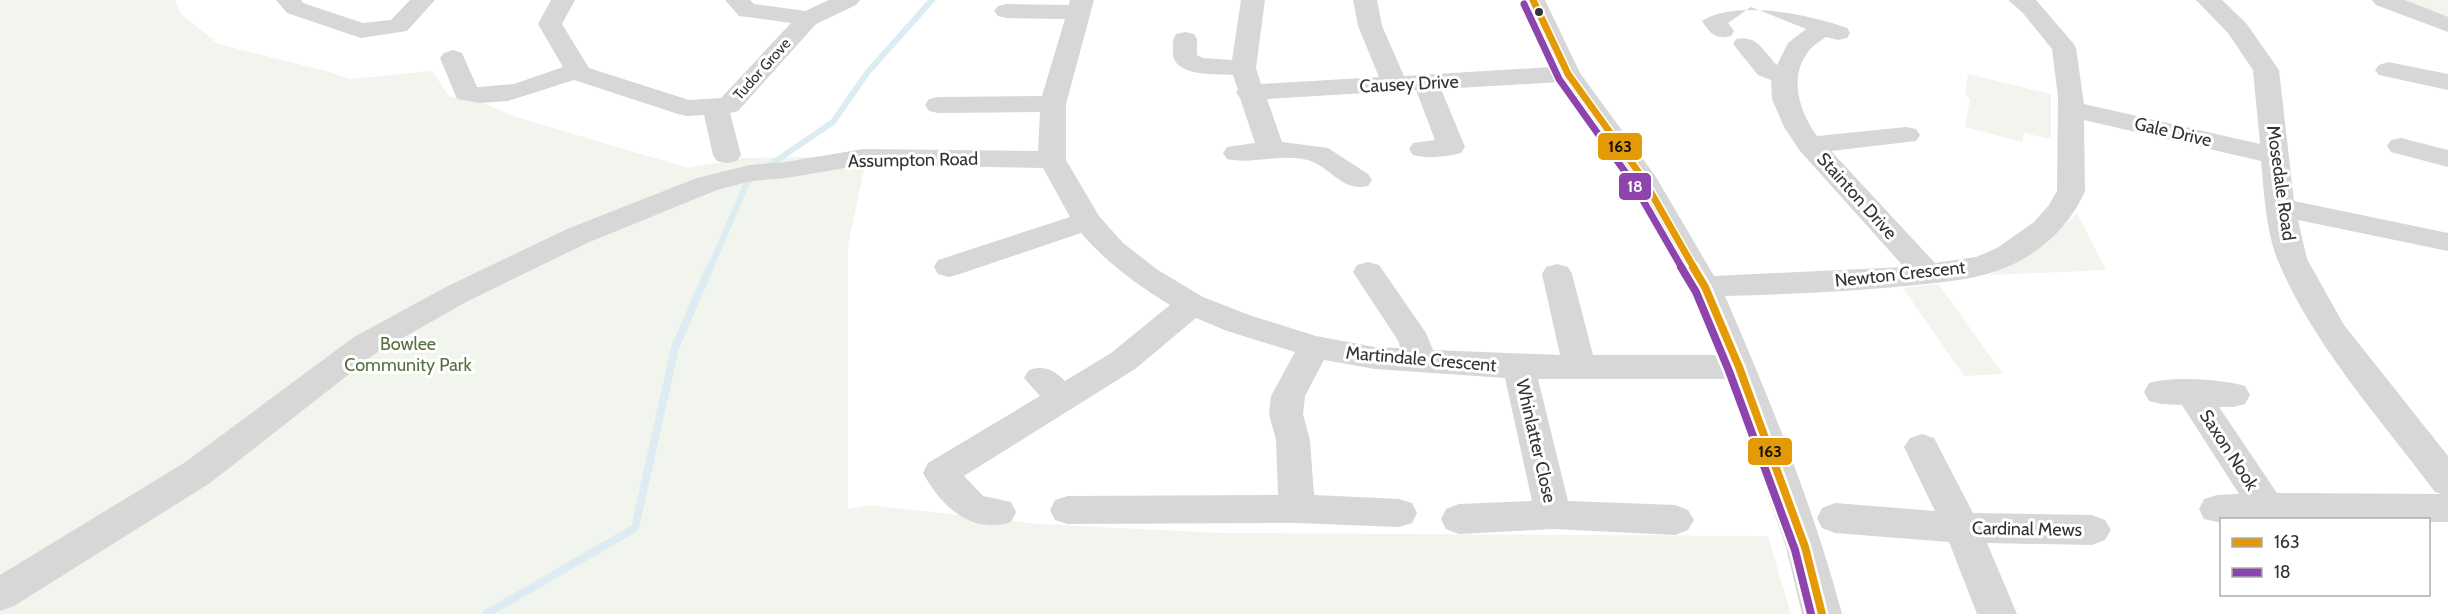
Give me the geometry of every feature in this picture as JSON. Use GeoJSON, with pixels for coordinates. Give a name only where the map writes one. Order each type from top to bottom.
{"type":"FeatureCollection","features":[{"type":"Feature","properties":{"kind":"street"},"geometry":{"type":"LineString","coordinates":[[288,0],[295,8],[361,31],[398,26],[423,0]]}},
{"type":"Feature","properties":{"kind":"street"},"geometry":{"type":"LineString","coordinates":[[453,58],[466,93],[480,96],[525,88],[577,70],[550,24],[563,0]]}},
{"type":"Feature","properties":{"kind":"street","name":"Tudor Grove"},"geometry":{"type":"LineString","coordinates":[[737,0],[747,11],[808,19]]}},
{"type":"Feature","properties":{"kind":"street"},"geometry":{"type":"LineString","coordinates":[[808,19],[848,0]]}},
{"type":"Feature","properties":{"kind":"street"},"geometry":{"type":"LineString","coordinates":[[1252,0],[1246,80],[1271,149]]}},
{"type":"Feature","properties":{"kind":"street"},"geometry":{"type":"LineString","coordinates":[[1365,0],[1370,26],[1395,85]]}},
{"type":"Feature","properties":{"kind":"street"},"geometry":{"type":"LineString","coordinates":[[1533,0],[1568,74],[1642,177],[1705,287],[1739,367],[1805,547],[1822,614]]}},
{"type":"Feature","properties":{"kind":"street"},"geometry":{"type":"LineString","coordinates":[[1722,31],[1714,21],[1746,0]]}},
{"type":"Feature","properties":{"kind":"street"},"geometry":{"type":"LineString","coordinates":[[1745,44],[1767,70],[1784,76],[1797,48],[1832,31],[1754,0]]}},
{"type":"Feature","properties":{"kind":"street","name":"Newton Crescent"},"geometry":{"type":"LineString","coordinates":[[1705,287],[1886,279],[1971,268],[2007,255],[2046,227],[2067,200],[2071,191],[2070,109],[2064,48],[2030,7],[2020,0]]}},
{"type":"Feature","properties":{"kind":"street","name":"Mosedale Road"},"geometry":{"type":"LineString","coordinates":[[2208,0],[2237,28],[2266,70],[2280,207],[2292,259],[2331,331],[2448,482]]}},
{"type":"Feature","properties":{"kind":"street"},"geometry":{"type":"LineString","coordinates":[[2384,0],[2448,25]]}},
{"type":"Feature","properties":{"kind":"street"},"geometry":{"type":"LineString","coordinates":[[1006,11],[1080,6],[1053,104],[1052,160]]}},
{"type":"Feature","properties":{"kind":"street","name":"Tudor Grove"},"geometry":{"type":"LineString","coordinates":[[577,70],[579,73],[687,108],[729,105],[808,19]]}},
{"type":"Feature","properties":{"kind":"street","name":"Causey Drive"},"geometry":{"type":"LineString","coordinates":[[1185,39],[1185,58],[1198,65],[1246,80],[1395,85],[1568,74]]}},
{"type":"Feature","properties":{"kind":"street","name":"Stainton Drive"},"geometry":{"type":"LineString","coordinates":[[1784,76],[1785,99],[1797,127],[1810,145],[1928,274]]}},
{"type":"Feature","properties":{"kind":"street"},"geometry":{"type":"LineString","coordinates":[[2448,82],[2389,76],[2448,92]]}},
{"type":"Feature","properties":{"kind":"street"},"geometry":{"type":"LineString","coordinates":[[1423,149],[1451,147],[1426,83]]}},
{"type":"Feature","properties":{"kind":"street"},"geometry":{"type":"LineString","coordinates":[[938,105],[970,99],[1053,104]]}},
{"type":"Feature","properties":{"kind":"street"},"geometry":{"type":"LineString","coordinates":[[715,106],[755,167]]}},
{"type":"Feature","properties":{"kind":"street","name":"Gale Drive"},"geometry":{"type":"LineString","coordinates":[[2070,109],[2276,156]]}},
{"type":"Feature","properties":{"kind":"street","name":"Stainton Drive"},"geometry":{"type":"LineString","coordinates":[[1810,145],[1906,135]]}},
{"type":"Feature","properties":{"kind":"street"},"geometry":{"type":"LineString","coordinates":[[2401,146],[2448,159]]}},
{"type":"Feature","properties":{"kind":"street"},"geometry":{"type":"LineString","coordinates":[[1237,153],[1271,149],[1318,154],[1358,180]]}},
{"type":"Feature","properties":{"kind":"street","name":"Assumpton Road"},"geometry":{"type":"LineString","coordinates":[[0,595],[197,473],[365,345],[457,294],[577,237],[706,184],[755,167],[863,157],[1052,160]]}},
{"type":"Feature","properties":{"kind":"street","name":"Martindale Crescent"},"geometry":{"type":"LineString","coordinates":[[1052,160],[1087,221],[1112,249],[1147,277],[1192,304],[1239,323],[1314,347],[1375,358],[1519,367],[1739,367]]}},
{"type":"Feature","properties":{"kind":"street"},"geometry":{"type":"LineString","coordinates":[[2280,207],[2448,242]]}},
{"type":"Feature","properties":{"kind":"street"},"geometry":{"type":"LineString","coordinates":[[948,267],[1087,221]]}},
{"type":"Feature","properties":{"kind":"street"},"geometry":{"type":"LineString","coordinates":[[1368,272],[1415,340],[1419,362]]}},
{"type":"Feature","properties":{"kind":"street"},"geometry":{"type":"LineString","coordinates":[[1557,274],[1579,367]]}},
{"type":"Feature","properties":{"kind":"street"},"geometry":{"type":"LineString","coordinates":[[998,512],[976,511],[963,501],[941,473],[1013,429],[1052,388],[1123,361],[1192,304]]}},
{"type":"Feature","properties":{"kind":"street"},"geometry":{"type":"LineString","coordinates":[[1313,510],[1286,414],[1288,396],[1314,347]]}},
{"type":"Feature","properties":{"kind":"street","name":"Whinlatter Close"},"geometry":{"type":"LineString","coordinates":[[1519,367],[1553,515]]}},
{"type":"Feature","properties":{"kind":"street","name":"Saxon Nook"},"geometry":{"type":"LineString","coordinates":[[2233,394],[2176,392],[2267,507]]}},
{"type":"Feature","properties":{"kind":"street","name":"Cardinal Mews"},"geometry":{"type":"LineString","coordinates":[[1922,447],[1962,528],[1997,614]]}},
{"type":"Feature","properties":{"kind":"street","name":"Saxon Nook"},"geometry":{"type":"LineString","coordinates":[[2217,509],[2448,508]]}},
{"type":"Feature","properties":{"kind":"street"},"geometry":{"type":"LineString","coordinates":[[1068,510],[1313,510],[1399,513]]}},
{"type":"Feature","properties":{"kind":"street","name":"Whinlatter Close"},"geometry":{"type":"LineString","coordinates":[[1459,519],[1553,515],[1675,520]]}},
{"type":"Feature","properties":{"kind":"street","name":"Cardinal Mews"},"geometry":{"type":"LineString","coordinates":[[1835,518],[1962,528],[2092,530]]}},
{"type":"Feature","properties":{"kind":"green space","name":"Bowlee Community Park"},"geometry":{"type":"Polygon","coordinates":[[[0,0],[175,0],[180,13],[218,44],[351,79],[432,71],[449,96],[481,102],[513,116],[688,168],[744,158],[867,156],[848,245],[848,509],[869,505],[1038,524],[1223,533],[1768,536],[1791,614],[0,614],[0,0]]]}},
{"type":"Feature","properties":{"kind":"green space"},"geometry":{"type":"Polygon","coordinates":[[[2394,0],[2448,0],[2448,20],[2394,0]]]}},
{"type":"Feature","properties":{"kind":"green space"},"geometry":{"type":"Polygon","coordinates":[[[1968,74],[2051,94],[2051,139],[2024,133],[2022,142],[1965,127],[1970,99],[1965,95],[1968,74]]]}},
{"type":"Feature","properties":{"kind":"green space"},"geometry":{"type":"Polygon","coordinates":[[[2077,213],[2106,270],[1989,275],[2044,245],[2077,213]]]}},
{"type":"Feature","properties":{"kind":"green space"},"geometry":{"type":"Polygon","coordinates":[[[1939,284],[2003,374],[1964,376],[1903,288],[1939,284]]]}},
{"type":"Feature","properties":{"kind":"waterway"},"geometry":{"type":"LineString","coordinates":[[767,167],[833,122],[867,73],[932,0]]}},
{"type":"Feature","properties":{"kind":"waterway"},"geometry":{"type":"LineString","coordinates":[[710,268],[748,181],[753,177]]}},
{"type":"Feature","properties":{"kind":"waterway"},"geometry":{"type":"LineString","coordinates":[[486,614],[635,528],[675,348],[710,267]]}},
{"type":"Feature","properties":{"kind":"transit line","name":"163"},"geometry":{"type":"LineString","coordinates":[[1533,0],[1568,74],[1642,177],[1705,287],[1739,367],[1805,547],[1822,614]]}},
{"type":"Feature","properties":{"kind":"transit line","name":"18"},"geometry":{"type":"LineString","coordinates":[[1524,4],[1559,79],[1633,183],[1696,292],[1729,371],[1795,550],[1811,614]]}}]}
